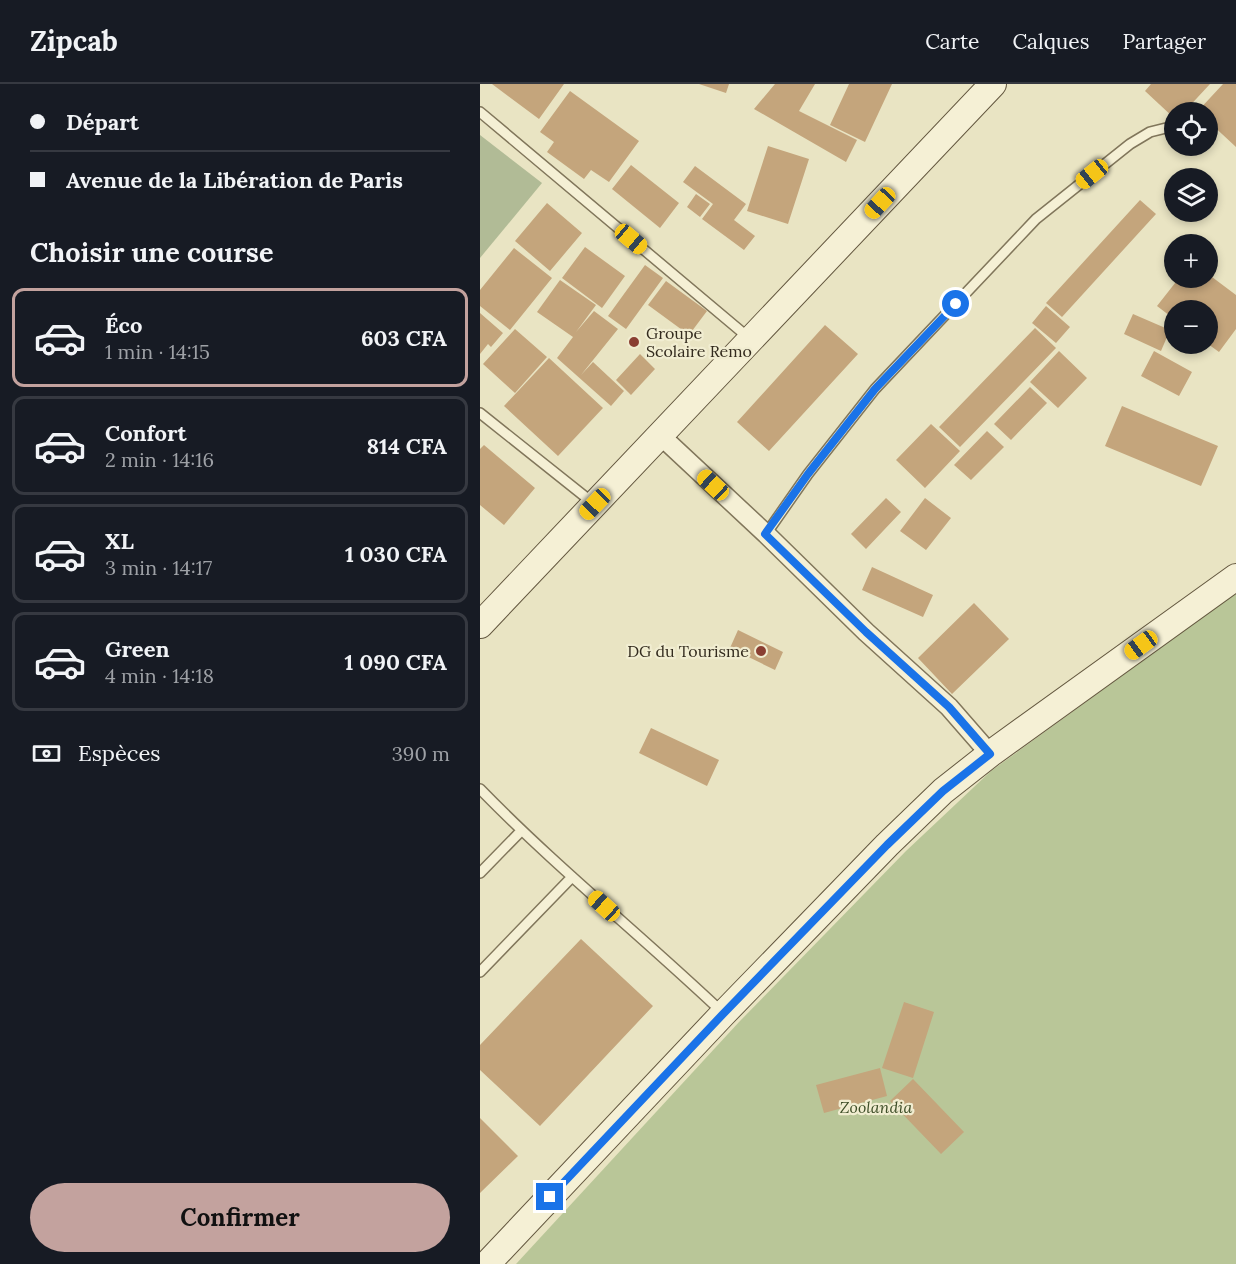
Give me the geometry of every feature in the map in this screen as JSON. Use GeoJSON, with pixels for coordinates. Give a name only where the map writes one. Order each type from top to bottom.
{"type":"FeatureCollection","features":[{"type":"Feature","properties":{"kind":"street"},"geometry":{"type":"LineString","coordinates":[[480,625],[993,84]]}},
{"type":"Feature","properties":{"kind":"street"},"geometry":{"type":"LineString","coordinates":[[661,436],[866,632],[949,707],[990,754]]}},
{"type":"Feature","properties":{"kind":"street"},"geometry":{"type":"LineString","coordinates":[[487,1264],[723,1014],[887,845],[943,791],[990,754],[1236,577]]}},
{"type":"Feature","properties":{"kind":"lane"},"geometry":{"type":"LineString","coordinates":[[480,112],[752,339]]}},
{"type":"Feature","properties":{"kind":"lane"},"geometry":{"type":"LineString","coordinates":[[765,534],[808,474],[875,389],[1036,219],[1130,144],[1150,132],[1164,128]]}},
{"type":"Feature","properties":{"kind":"lane"},"geometry":{"type":"LineString","coordinates":[[480,413],[595,504]]}},
{"type":"Feature","properties":{"kind":"lane"},"geometry":{"type":"LineString","coordinates":[[480,789],[521,831],[685,977],[723,1014]]}},
{"type":"Feature","properties":{"kind":"lane"},"geometry":{"type":"LineString","coordinates":[[480,873],[521,831]]}},
{"type":"Feature","properties":{"kind":"lane"},"geometry":{"type":"LineString","coordinates":[[480,972],[572,877]]}},
{"type":"Feature","properties":{"kind":"green space"},"geometry":{"type":"Polygon","coordinates":[[[480,135],[542,183],[480,258],[480,135]]]}},
{"type":"Feature","properties":{"kind":"green space","name":"Zoolandia"},"geometry":{"type":"Polygon","coordinates":[[[1236,593],[1236,1264],[516,1264],[739,1022],[906,851],[991,771],[1236,593]]]}},
{"type":"Feature","properties":{"kind":"building"},"geometry":{"type":"Polygon","coordinates":[[[492,84],[564,84],[539,119],[492,84]]]}},
{"type":"Feature","properties":{"kind":"building"},"geometry":{"type":"Polygon","coordinates":[[[699,84],[729,84],[726,93],[699,84]]]}},
{"type":"Feature","properties":{"kind":"building"},"geometry":{"type":"Polygon","coordinates":[[[775,84],[815,84],[799,111],[857,140],[846,162],[754,109],[775,84]]]}},
{"type":"Feature","properties":{"kind":"building"},"geometry":{"type":"Polygon","coordinates":[[[849,84],[892,84],[865,142],[830,125],[849,84]]]}},
{"type":"Feature","properties":{"kind":"building"},"geometry":{"type":"Polygon","coordinates":[[[1151,84],[1210,84],[1193,102],[1164,102],[1164,109],[1145,91],[1151,84]]]}},
{"type":"Feature","properties":{"kind":"building"},"geometry":{"type":"Polygon","coordinates":[[[1223,84],[1236,84],[1236,147],[1218,130],[1218,102],[1206,102],[1223,84]]]}},
{"type":"Feature","properties":{"kind":"building"},"geometry":{"type":"Polygon","coordinates":[[[570,91],[639,141],[609,182],[591,170],[584,179],[547,152],[554,142],[540,132],[570,91]]]}},
{"type":"Feature","properties":{"kind":"building"},"geometry":{"type":"Polygon","coordinates":[[[768,146],[809,159],[788,224],[747,211],[768,146]]]}},
{"type":"Feature","properties":{"kind":"building"},"geometry":{"type":"Polygon","coordinates":[[[631,165],[679,203],[660,228],[612,189],[631,165]]]}},
{"type":"Feature","properties":{"kind":"building"},"geometry":{"type":"Polygon","coordinates":[[[695,166],[746,204],[734,220],[755,236],[744,250],[702,219],[713,204],[683,182],[695,166]]]}},
{"type":"Feature","properties":{"kind":"building"},"geometry":{"type":"Polygon","coordinates":[[[696,194],[710,204],[700,217],[687,207],[696,194]]]}},
{"type":"Feature","properties":{"kind":"building"},"geometry":{"type":"Polygon","coordinates":[[[1140,200],[1156,214],[1062,317],[1046,303],[1140,200]]]}},
{"type":"Feature","properties":{"kind":"building"},"geometry":{"type":"Polygon","coordinates":[[[547,203],[582,233],[550,271],[515,241],[547,203]]]}},
{"type":"Feature","properties":{"kind":"building"},"geometry":{"type":"Polygon","coordinates":[[[585,247],[625,276],[602,308],[562,278],[585,247]]]}},
{"type":"Feature","properties":{"kind":"building"},"geometry":{"type":"Polygon","coordinates":[[[514,248],[552,278],[510,330],[480,306],[480,290],[514,248]]]}},
{"type":"Feature","properties":{"kind":"building"},"geometry":{"type":"Polygon","coordinates":[[[645,265],[663,278],[626,329],[608,316],[645,265]]]}},
{"type":"Feature","properties":{"kind":"building"},"geometry":{"type":"Polygon","coordinates":[[[560,280],[596,305],[576,332],[594,311],[618,329],[581,375],[593,362],[624,391],[611,406],[557,358],[573,337],[537,312],[560,280]]]}},
{"type":"Feature","properties":{"kind":"building"},"geometry":{"type":"Polygon","coordinates":[[[666,281],[707,311],[689,335],[648,305],[666,281]]]}},
{"type":"Feature","properties":{"kind":"building"},"geometry":{"type":"Polygon","coordinates":[[[1218,282],[1236,295],[1236,329],[1219,352],[1218,300],[1164,300],[1164,311],[1157,306],[1171,288],[1218,288],[1218,282]]]}},
{"type":"Feature","properties":{"kind":"building"},"geometry":{"type":"Polygon","coordinates":[[[1046,306],[1070,327],[1056,343],[1032,323],[1046,306]]]}},
{"type":"Feature","properties":{"kind":"building"},"geometry":{"type":"Polygon","coordinates":[[[480,313],[503,333],[491,347],[488,344],[480,354],[480,313]]]}},
{"type":"Feature","properties":{"kind":"building"},"geometry":{"type":"Polygon","coordinates":[[[1133,314],[1164,327],[1164,344],[1161,351],[1124,334],[1133,314]]]}},
{"type":"Feature","properties":{"kind":"building"},"geometry":{"type":"Polygon","coordinates":[[[825,325],[858,354],[769,451],[737,422],[825,325]]]}},
{"type":"Feature","properties":{"kind":"building"},"geometry":{"type":"Polygon","coordinates":[[[1035,328],[1056,348],[960,447],[939,427],[1035,328]]]}},
{"type":"Feature","properties":{"kind":"building"},"geometry":{"type":"Polygon","coordinates":[[[515,329],[547,357],[515,393],[483,364],[515,329]]]}},
{"type":"Feature","properties":{"kind":"building"},"geometry":{"type":"Polygon","coordinates":[[[1059,351],[1087,378],[1058,408],[1030,382],[1059,351]]]}},
{"type":"Feature","properties":{"kind":"building"},"geometry":{"type":"Polygon","coordinates":[[[1154,351],[1192,372],[1179,396],[1141,376],[1154,351]]]}},
{"type":"Feature","properties":{"kind":"building"},"geometry":{"type":"Polygon","coordinates":[[[640,354],[655,369],[631,395],[616,380],[640,354]]]}},
{"type":"Feature","properties":{"kind":"building"},"geometry":{"type":"Polygon","coordinates":[[[549,358],[603,408],[558,456],[504,406],[549,358]]]}},
{"type":"Feature","properties":{"kind":"building"},"geometry":{"type":"Polygon","coordinates":[[[1030,387],[1047,403],[1011,440],[994,424],[1030,387]]]}},
{"type":"Feature","properties":{"kind":"building"},"geometry":{"type":"Polygon","coordinates":[[[1122,406],[1218,446],[1201,486],[1105,446],[1122,406]]]}},
{"type":"Feature","properties":{"kind":"building"},"geometry":{"type":"Polygon","coordinates":[[[931,424],[960,451],[925,488],[896,460],[931,424]]]}},
{"type":"Feature","properties":{"kind":"building"},"geometry":{"type":"Polygon","coordinates":[[[987,431],[1004,447],[971,480],[954,465],[987,431]]]}},
{"type":"Feature","properties":{"kind":"building"},"geometry":{"type":"Polygon","coordinates":[[[484,445],[535,488],[504,525],[480,505],[480,449],[484,445]]]}},
{"type":"Feature","properties":{"kind":"building"},"geometry":{"type":"Polygon","coordinates":[[[886,498],[901,512],[866,549],[851,534],[886,498]]]}},
{"type":"Feature","properties":{"kind":"building"},"geometry":{"type":"Polygon","coordinates":[[[925,498],[951,518],[926,550],[900,531],[925,498]]]}},
{"type":"Feature","properties":{"kind":"building"},"geometry":{"type":"Polygon","coordinates":[[[872,567],[933,595],[923,617],[862,590],[872,567]]]}},
{"type":"Feature","properties":{"kind":"building"},"geometry":{"type":"Polygon","coordinates":[[[974,603],[1009,639],[952,694],[918,658],[974,603]]]}},
{"type":"Feature","properties":{"kind":"building"},"geometry":{"type":"Polygon","coordinates":[[[738,630],[783,652],[775,670],[730,648],[738,630]]]}},
{"type":"Feature","properties":{"kind":"building"},"geometry":{"type":"Polygon","coordinates":[[[651,728],[719,760],[707,786],[639,753],[651,728]]]}},
{"type":"Feature","properties":{"kind":"building"},"geometry":{"type":"Polygon","coordinates":[[[581,939],[653,1006],[540,1126],[480,1070],[480,1045],[581,939]]]}},
{"type":"Feature","properties":{"kind":"building"},"geometry":{"type":"Polygon","coordinates":[[[904,1002],[934,1012],[913,1078],[882,1068],[904,1002]]]}},
{"type":"Feature","properties":{"kind":"building"},"geometry":{"type":"Polygon","coordinates":[[[880,1068],[887,1096],[824,1113],[816,1085],[880,1068]]]}},
{"type":"Feature","properties":{"kind":"building"},"geometry":{"type":"Polygon","coordinates":[[[913,1079],[964,1132],[941,1154],[890,1101],[913,1079]]]}},
{"type":"Feature","properties":{"kind":"building"},"geometry":{"type":"Polygon","coordinates":[[[480,1118],[518,1156],[480,1193],[480,1118]]]}},
{"type":"Feature","properties":{"kind":"place","name":"Groupe Scolaire Remo"},"geometry":{"type":"Point","coordinates":[634,342]}},
{"type":"Feature","properties":{"kind":"place","name":"DG du Tourisme"},"geometry":{"type":"Point","coordinates":[761,651]}},
{"type":"Feature","properties":{"kind":"route"},"geometry":{"type":"LineString","coordinates":[[550,1197],[887,845],[943,791],[990,754],[949,707],[866,632],[765,534],[808,474],[875,389],[956,304]]}}]}
